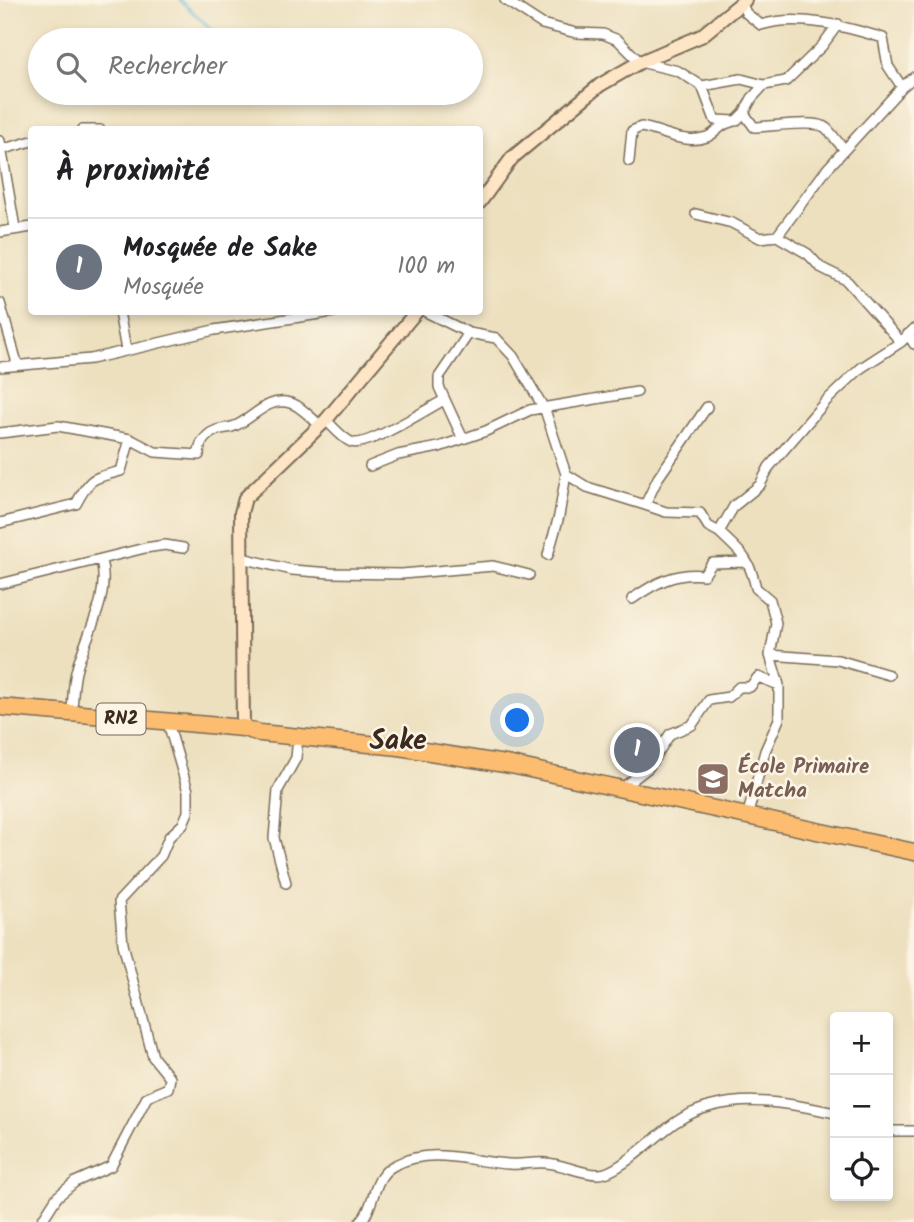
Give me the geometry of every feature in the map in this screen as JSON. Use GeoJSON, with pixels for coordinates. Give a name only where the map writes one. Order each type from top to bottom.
{"type":"FeatureCollection","features":[{"type":"Feature","properties":{"kind":"highway","name":"RN2"},"geometry":{"type":"LineString","coordinates":[[0,707],[243,729],[436,753],[622,788],[746,818],[914,852]]}},
{"type":"Feature","properties":{"kind":"main road"},"geometry":{"type":"LineString","coordinates":[[483,197],[496,176],[529,142],[600,85],[640,62],[701,36],[743,2]]}},
{"type":"Feature","properties":{"kind":"main road"},"geometry":{"type":"LineString","coordinates":[[243,729],[241,513],[245,498],[323,423],[413,315]]}},
{"type":"Feature","properties":{"kind":"street"},"geometry":{"type":"LineString","coordinates":[[505,0],[542,24],[576,33],[603,34],[618,40],[640,62],[678,71],[702,86],[715,120],[736,121]]}},
{"type":"Feature","properties":{"kind":"street"},"geometry":{"type":"LineString","coordinates":[[743,2],[746,13],[761,25],[774,21],[838,24],[883,38],[888,66],[902,86]]}},
{"type":"Feature","properties":{"kind":"street"},"geometry":{"type":"LineString","coordinates":[[702,86],[741,79],[764,85],[786,81],[822,46],[838,24]]}},
{"type":"Feature","properties":{"kind":"street"},"geometry":{"type":"LineString","coordinates":[[777,236],[799,202],[902,86],[914,77]]}},
{"type":"Feature","properties":{"kind":"street"},"geometry":{"type":"LineString","coordinates":[[629,161],[632,131],[641,127],[695,141],[712,135],[723,124],[736,121],[764,85]]}},
{"type":"Feature","properties":{"kind":"street"},"geometry":{"type":"LineString","coordinates":[[744,113],[754,127],[800,123],[826,128],[845,149]]}},
{"type":"Feature","properties":{"kind":"street"},"geometry":{"type":"LineString","coordinates":[[15,228],[1,147],[28,142]]}},
{"type":"Feature","properties":{"kind":"street"},"geometry":{"type":"LineString","coordinates":[[696,214],[732,223],[760,238],[777,236],[808,254],[820,267],[846,280],[901,342]]}},
{"type":"Feature","properties":{"kind":"street"},"geometry":{"type":"LineString","coordinates":[[0,232],[28,227]]}},
{"type":"Feature","properties":{"kind":"street"},"geometry":{"type":"LineString","coordinates":[[0,303],[16,363]]}},
{"type":"Feature","properties":{"kind":"street"},"geometry":{"type":"LineString","coordinates":[[120,315],[126,349]]}},
{"type":"Feature","properties":{"kind":"street"},"geometry":{"type":"LineString","coordinates":[[262,315],[262,322]]}},
{"type":"Feature","properties":{"kind":"street"},"geometry":{"type":"LineString","coordinates":[[0,367],[16,363],[91,359],[126,349],[312,315]]}},
{"type":"Feature","properties":{"kind":"street"},"geometry":{"type":"LineString","coordinates":[[432,315],[469,333],[488,335],[505,346],[542,407],[566,474],[548,555]]}},
{"type":"Feature","properties":{"kind":"street"},"geometry":{"type":"LineString","coordinates":[[719,532],[734,506],[760,485],[769,467],[827,401],[861,368],[901,342],[911,332]]}},
{"type":"Feature","properties":{"kind":"street"},"geometry":{"type":"LineString","coordinates":[[911,332],[914,344]]}},
{"type":"Feature","properties":{"kind":"street"},"geometry":{"type":"LineString","coordinates":[[463,439],[444,400],[439,377],[469,333]]}},
{"type":"Feature","properties":{"kind":"street"},"geometry":{"type":"LineString","coordinates":[[370,466],[398,455],[463,439],[486,431],[514,415],[542,407],[638,392]]}},
{"type":"Feature","properties":{"kind":"street"},"geometry":{"type":"LineString","coordinates":[[0,433],[58,426],[130,439],[155,452],[199,455],[202,442],[208,435],[222,427],[233,426],[258,409],[276,402],[292,403],[350,442],[359,443],[398,426],[444,400]]}},
{"type":"Feature","properties":{"kind":"street"},"geometry":{"type":"LineString","coordinates":[[645,505],[658,478],[707,407]]}},
{"type":"Feature","properties":{"kind":"street"},"geometry":{"type":"LineString","coordinates":[[0,523],[76,504],[86,487],[98,475],[121,471],[130,439]]}},
{"type":"Feature","properties":{"kind":"street"},"geometry":{"type":"LineString","coordinates":[[566,474],[587,487],[666,512],[700,513],[708,526],[742,552],[752,570],[756,589],[770,600],[776,623],[770,655],[779,685],[779,719],[765,751],[754,799],[746,818]]}},
{"type":"Feature","properties":{"kind":"street"},"geometry":{"type":"LineString","coordinates":[[0,584],[155,546],[183,548]]}},
{"type":"Feature","properties":{"kind":"street"},"geometry":{"type":"LineString","coordinates":[[242,558],[292,570],[331,573],[374,572],[402,575],[493,566],[529,575]]}},
{"type":"Feature","properties":{"kind":"street"},"geometry":{"type":"LineString","coordinates":[[75,715],[72,711],[76,672],[96,617],[105,576],[101,560]]}},
{"type":"Feature","properties":{"kind":"street"},"geometry":{"type":"LineString","coordinates":[[632,599],[652,585],[684,573],[704,575],[712,563],[746,562]]}},
{"type":"Feature","properties":{"kind":"street"},"geometry":{"type":"LineString","coordinates":[[770,655],[838,660],[889,675]]}},
{"type":"Feature","properties":{"kind":"street"},"geometry":{"type":"LineString","coordinates":[[622,788],[648,768],[670,734],[692,725],[709,700],[729,697],[739,687],[750,687],[758,677],[779,685]]}},
{"type":"Feature","properties":{"kind":"street"},"geometry":{"type":"LineString","coordinates":[[41,1222],[57,1197],[75,1182],[111,1166],[147,1097],[168,1088],[170,1082],[170,1077],[153,1057],[123,944],[119,901],[161,856],[169,837],[183,824],[188,812],[188,791],[168,723]]}},
{"type":"Feature","properties":{"kind":"street"},"geometry":{"type":"LineString","coordinates":[[286,883],[274,838],[278,790],[296,758],[298,737]]}},
{"type":"Feature","properties":{"kind":"street"},"geometry":{"type":"LineString","coordinates":[[360,1222],[373,1188],[392,1165],[423,1156],[457,1156],[508,1164],[547,1163],[600,1175],[614,1170],[677,1121],[710,1105],[736,1101],[800,1105],[830,1112]]}},
{"type":"Feature","properties":{"kind":"street"},"geometry":{"type":"LineString","coordinates":[[893,1131],[914,1131]]}},
{"type":"Feature","properties":{"kind":"waterway"},"geometry":{"type":"LineString","coordinates":[[180,0],[210,28]]}},
{"type":"Feature","properties":{"kind":"place","name":"Mosquée de Sake"},"geometry":{"type":"Point","coordinates":[637,750]}},
{"type":"Feature","properties":{"kind":"place","name":"École Primaire Matcha"},"geometry":{"type":"Point","coordinates":[713,779]}},
{"type":"Feature","properties":{"kind":"district","name":"Sake"},"geometry":{"type":"Point","coordinates":[398,741]}}]}
